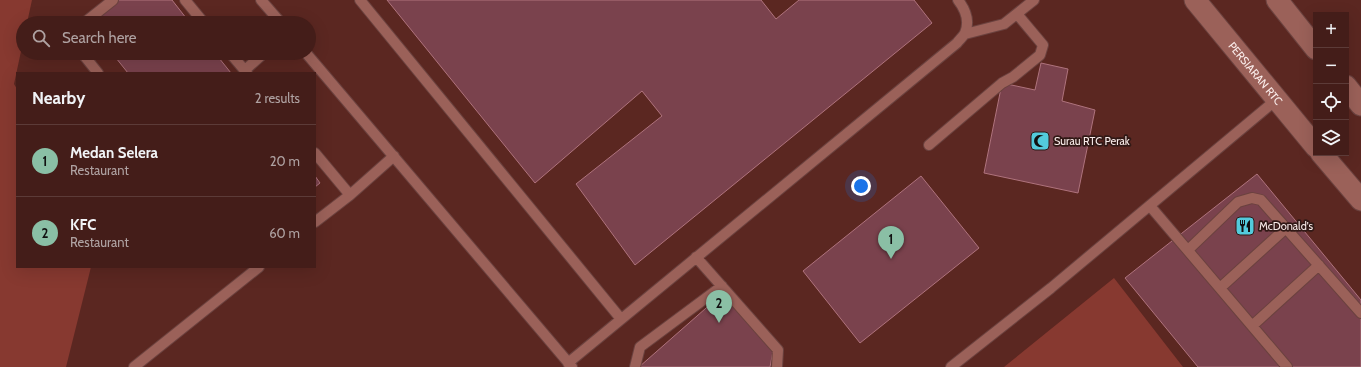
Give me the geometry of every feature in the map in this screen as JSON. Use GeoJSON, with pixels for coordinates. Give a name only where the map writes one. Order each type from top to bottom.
{"type":"FeatureCollection","features":[{"type":"Feature","properties":{"kind":"street","name":"PERSIARAN RTC"},"geometry":{"type":"LineString","coordinates":[[1195,0],[1313,143]]}},
{"type":"Feature","properties":{"kind":"street"},"geometry":{"type":"LineString","coordinates":[[1277,0],[1315,48]]}},
{"type":"Feature","properties":{"kind":"street"},"geometry":{"type":"LineString","coordinates":[[1349,90],[1361,105]]}},
{"type":"Feature","properties":{"kind":"street"},"geometry":{"type":"LineString","coordinates":[[1324,156],[1361,200]]}},
{"type":"Feature","properties":{"kind":"lane"},"geometry":{"type":"LineString","coordinates":[[93,16],[112,0]]}},
{"type":"Feature","properties":{"kind":"lane"},"geometry":{"type":"LineString","coordinates":[[185,0],[198,16]]}},
{"type":"Feature","properties":{"kind":"lane"},"geometry":{"type":"LineString","coordinates":[[261,0],[275,16]]}},
{"type":"Feature","properties":{"kind":"lane"},"geometry":{"type":"LineString","coordinates":[[360,0],[621,319]]}},
{"type":"Feature","properties":{"kind":"lane"},"geometry":{"type":"LineString","coordinates":[[958,0],[965,10],[965,34]]}},
{"type":"Feature","properties":{"kind":"lane"},"geometry":{"type":"LineString","coordinates":[[312,60],[570,365],[621,319],[957,43],[965,34],[1004,24],[1034,0]]}},
{"type":"Feature","properties":{"kind":"lane"},"geometry":{"type":"LineString","coordinates":[[930,145],[1040,54],[1043,45],[1016,14]]}},
{"type":"Feature","properties":{"kind":"lane"},"geometry":{"type":"LineString","coordinates":[[88,60],[97,72]]}},
{"type":"Feature","properties":{"kind":"lane"},"geometry":{"type":"LineString","coordinates":[[236,60],[246,72],[257,60]]}},
{"type":"Feature","properties":{"kind":"lane"},"geometry":{"type":"LineString","coordinates":[[951,367],[1051,288],[1276,100]]}},
{"type":"Feature","properties":{"kind":"lane"},"geometry":{"type":"LineString","coordinates":[[316,154],[350,195]]}},
{"type":"Feature","properties":{"kind":"lane"},"geometry":{"type":"LineString","coordinates":[[316,221],[350,195],[394,156]]}},
{"type":"Feature","properties":{"kind":"lane"},"geometry":{"type":"LineString","coordinates":[[1188,250],[1238,202],[1252,198],[1261,200],[1361,313]]}},
{"type":"Feature","properties":{"kind":"lane"},"geometry":{"type":"LineString","coordinates":[[1150,206],[1287,367]]}},
{"type":"Feature","properties":{"kind":"lane"},"geometry":{"type":"LineString","coordinates":[[1220,288],[1286,228]]}},
{"type":"Feature","properties":{"kind":"lane"},"geometry":{"type":"LineString","coordinates":[[696,258],[778,350],[777,367]]}},
{"type":"Feature","properties":{"kind":"lane"},"geometry":{"type":"LineString","coordinates":[[1252,326],[1319,265]]}},
{"type":"Feature","properties":{"kind":"lane"},"geometry":{"type":"LineString","coordinates":[[134,367],[258,268]]}},
{"type":"Feature","properties":{"kind":"lane"},"geometry":{"type":"LineString","coordinates":[[635,367],[640,347],[722,286]]}},
{"type":"Feature","properties":{"kind":"shaded area"},"geometry":{"type":"Polygon","coordinates":[[[0,0],[32,0],[29,16],[16,16],[16,60],[19,60],[14,84],[16,87],[16,268],[91,268],[66,367],[0,367],[0,0]]]}},
{"type":"Feature","properties":{"kind":"shaded area"},"geometry":{"type":"Polygon","coordinates":[[[1114,278],[1183,367],[1004,367],[1114,278]]]}},
{"type":"Feature","properties":{"kind":"building"},"geometry":{"type":"Polygon","coordinates":[[[113,0],[172,0],[185,16],[95,16],[113,0]]]}},
{"type":"Feature","properties":{"kind":"building"},"geometry":{"type":"Polygon","coordinates":[[[387,0],[761,0],[776,19],[799,0],[914,0],[932,23],[635,265],[576,184],[662,116],[642,91],[535,183],[387,0]]]}},
{"type":"Feature","properties":{"kind":"building"},"geometry":{"type":"Polygon","coordinates":[[[118,60],[221,60],[230,72],[127,72],[118,60]]]}},
{"type":"Feature","properties":{"kind":"building","name":"Surau RTC Perak"},"geometry":{"type":"Polygon","coordinates":[[[1041,63],[1068,69],[1062,101],[1095,110],[1078,193],[984,173],[1002,83],[1035,90],[1041,63]]]}},
{"type":"Feature","properties":{"kind":"building","name":"McDonald's"},"geometry":{"type":"Polygon","coordinates":[[[1257,174],[1361,300],[1361,367],[1198,367],[1125,278],[1257,174]]]}},
{"type":"Feature","properties":{"kind":"building"},"geometry":{"type":"Polygon","coordinates":[[[921,176],[979,248],[860,343],[803,271],[921,176]]]}},
{"type":"Feature","properties":{"kind":"building"},"geometry":{"type":"Polygon","coordinates":[[[316,177],[320,183],[316,186],[316,177]]]}},
{"type":"Feature","properties":{"kind":"building"},"geometry":{"type":"Polygon","coordinates":[[[722,294],[773,351],[770,367],[639,367],[722,294]]]}},
{"type":"Feature","properties":{"kind":"place","name":"Surau RTC Perak"},"geometry":{"type":"Point","coordinates":[1040,141]}},
{"type":"Feature","properties":{"kind":"place","name":"McDonald's"},"geometry":{"type":"Point","coordinates":[1245,226]}},
{"type":"Feature","properties":{"kind":"place","name":"Medan Selera"},"geometry":{"type":"Point","coordinates":[891,259]}},
{"type":"Feature","properties":{"kind":"place","name":"KFC"},"geometry":{"type":"Point","coordinates":[719,323]}}]}
